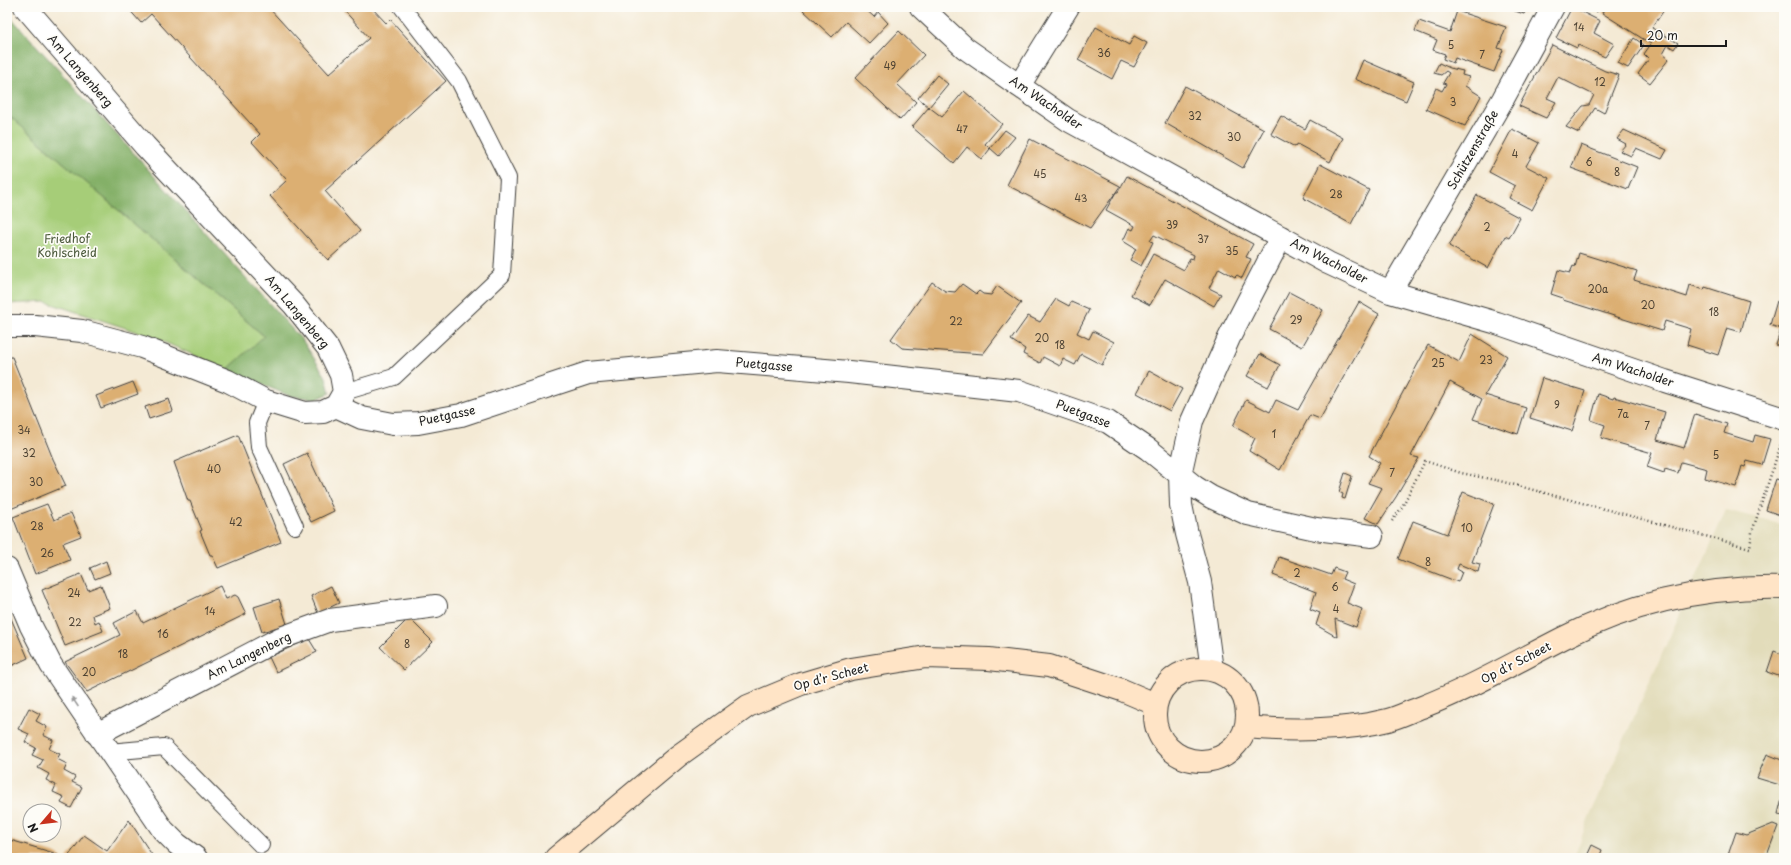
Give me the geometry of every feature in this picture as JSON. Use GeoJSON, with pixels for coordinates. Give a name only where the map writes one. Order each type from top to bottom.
{"type":"FeatureCollection","features":[{"type":"Feature","properties":{"kind":"street","name":"Am Langenberg"},"geometry":{"type":"LineString","coordinates":[[25,7],[144,146],[294,306],[328,348],[341,374],[340,399]]}},
{"type":"Feature","properties":{"kind":"street","name":"Am Wacholder"},"geometry":{"type":"LineString","coordinates":[[921,7],[965,48],[1068,120],[1328,263],[1390,292],[1497,323],[1784,419]]}},
{"type":"Feature","properties":{"kind":"street"},"geometry":{"type":"LineString","coordinates":[[1020,86],[1068,7]]}},
{"type":"Feature","properties":{"kind":"street","name":"Schützenstraße"},"geometry":{"type":"LineString","coordinates":[[1390,292],[1503,99],[1553,7]]}},
{"type":"Feature","properties":{"kind":"street"},"geometry":{"type":"LineString","coordinates":[[1212,670],[1200,582],[1181,505],[1180,475],[1192,421],[1229,338],[1281,237]]}},
{"type":"Feature","properties":{"kind":"street"},"geometry":{"type":"LineString","coordinates":[[7,326],[35,326],[82,330],[142,347],[228,381],[266,401],[305,413],[323,412],[340,399]]}},
{"type":"Feature","properties":{"kind":"street","name":"Puetgasse"},"geometry":{"type":"LineString","coordinates":[[340,399],[362,418],[393,424],[418,423],[461,415],[588,374],[717,361],[849,372],[1019,391],[1108,422],[1148,449],[1180,475],[1212,497],[1248,514],[1316,529],[1372,536]]}},
{"type":"Feature","properties":{"kind":"street"},"geometry":{"type":"LineString","coordinates":[[7,568],[31,626],[51,665],[163,830],[177,844],[196,858]]}},
{"type":"Feature","properties":{"kind":"street","name":"Op d’r Scheet"},"geometry":{"type":"LineString","coordinates":[[1246,727],[1283,730],[1344,726],[1388,720],[1443,699],[1506,669],[1564,638],[1626,610],[1659,601],[1694,594],[1754,587],[1784,588]]}},
{"type":"Feature","properties":{"kind":"street","name":"Am Langenberg"},"geometry":{"type":"LineString","coordinates":[[103,743],[281,638],[330,620],[436,606]]}},
{"type":"Feature","properties":{"kind":"street","name":"Op d’r Scheet"},"geometry":{"type":"LineString","coordinates":[[556,858],[678,756],[748,706],[801,684],[851,669],[926,657],[989,659],[1049,666],[1122,690],[1155,704]]}},
{"type":"Feature","properties":{"kind":"street"},"geometry":{"type":"LineString","coordinates":[[1199,669],[1212,670],[1223,674],[1233,681],[1241,691],[1247,708],[1246,727],[1242,739],[1223,757],[1210,761],[1197,762],[1182,758],[1169,749],[1159,736],[1155,721],[1155,704],[1167,683],[1176,676],[1188,671],[1199,669]]}},
{"type":"Feature","properties":{"kind":"lane"},"geometry":{"type":"LineString","coordinates":[[340,399],[394,377],[502,275],[508,178],[459,81],[402,7]]}},
{"type":"Feature","properties":{"kind":"lane"},"geometry":{"type":"LineString","coordinates":[[266,401],[257,423],[259,447],[295,526]]}},
{"type":"Feature","properties":{"kind":"lane"},"geometry":{"type":"LineString","coordinates":[[103,743],[164,747],[261,845]]}},
{"type":"Feature","properties":{"kind":"path"},"geometry":{"type":"LineString","coordinates":[[1372,536],[1386,530],[1398,513],[1424,461],[1461,473],[1500,481],[1750,548],[1752,532],[1782,442]]}},
{"type":"Feature","properties":{"kind":"shaded area"},"geometry":{"type":"Polygon","coordinates":[[[1726,510],[1784,525],[1784,858],[1574,858],[1586,825],[1726,510]]]}},
{"type":"Feature","properties":{"kind":"green space"},"geometry":{"type":"Polygon","coordinates":[[[7,13],[303,341],[326,377],[330,393],[317,399],[290,396],[227,370],[264,336],[7,114],[7,13]]]}},
{"type":"Feature","properties":{"kind":"green space","name":"Friedhof Kohlscheid"},"geometry":{"type":"Polygon","coordinates":[[[7,114],[265,337],[227,370],[153,337],[46,302],[7,304],[7,114]]]}},
{"type":"Feature","properties":{"kind":"building"},"geometry":{"type":"Polygon","coordinates":[[[127,7],[268,7],[329,74],[369,38],[341,7],[371,7],[386,23],[390,19],[446,81],[325,191],[360,231],[328,260],[270,196],[287,180],[252,142],[260,134],[151,14],[141,23],[127,7]]]}},
{"type":"Feature","properties":{"kind":"building"},"geometry":{"type":"Polygon","coordinates":[[[806,7],[863,7],[874,17],[878,12],[888,23],[869,43],[846,22],[832,37],[803,10],[806,7]]]}},
{"type":"Feature","properties":{"kind":"building"},"geometry":{"type":"Polygon","coordinates":[[[1503,7],[1527,7],[1524,14],[1503,7]]]}},
{"type":"Feature","properties":{"kind":"building"},"geometry":{"type":"Polygon","coordinates":[[[1572,7],[1600,21],[1594,33],[1614,44],[1605,57],[1578,45],[1577,48],[1556,38],[1572,7]]]}},
{"type":"Feature","properties":{"kind":"building"},"geometry":{"type":"Polygon","coordinates":[[[1587,7],[1600,7],[1597,12],[1587,7]]]}},
{"type":"Feature","properties":{"kind":"building"},"geometry":{"type":"Polygon","coordinates":[[[1605,7],[1659,7],[1664,10],[1652,28],[1678,43],[1674,49],[1668,45],[1663,54],[1669,59],[1650,83],[1638,74],[1649,59],[1644,54],[1651,44],[1602,13],[1605,7]]]}},
{"type":"Feature","properties":{"kind":"building"},"geometry":{"type":"Polygon","coordinates":[[[1457,11],[1506,27],[1498,48],[1503,50],[1494,72],[1455,58],[1453,63],[1443,59],[1445,54],[1433,50],[1437,40],[1415,31],[1419,21],[1450,32],[1457,11]]]}},
{"type":"Feature","properties":{"kind":"building"},"geometry":{"type":"Polygon","coordinates":[[[1096,27],[1129,45],[1134,36],[1147,43],[1134,67],[1121,61],[1112,79],[1078,60],[1096,27]]]}},
{"type":"Feature","properties":{"kind":"building"},"geometry":{"type":"Polygon","coordinates":[[[899,31],[924,55],[897,84],[916,102],[900,120],[855,78],[899,31]]]}},
{"type":"Feature","properties":{"kind":"building"},"geometry":{"type":"Polygon","coordinates":[[[1634,38],[1644,45],[1628,68],[1618,63],[1634,38]]]}},
{"type":"Feature","properties":{"kind":"building"},"geometry":{"type":"Polygon","coordinates":[[[1552,45],[1605,71],[1619,75],[1604,113],[1595,108],[1579,133],[1566,127],[1583,106],[1589,105],[1594,95],[1558,77],[1547,98],[1556,102],[1546,118],[1519,106],[1552,45]]]}},
{"type":"Feature","properties":{"kind":"building"},"geometry":{"type":"Polygon","coordinates":[[[1363,60],[1414,82],[1406,101],[1355,79],[1363,60]]]}},
{"type":"Feature","properties":{"kind":"building"},"geometry":{"type":"Polygon","coordinates":[[[1439,63],[1450,68],[1463,71],[1462,75],[1469,77],[1465,86],[1481,96],[1465,126],[1426,109],[1436,88],[1442,91],[1446,84],[1443,83],[1449,73],[1446,71],[1441,75],[1434,73],[1439,63]]]}},
{"type":"Feature","properties":{"kind":"building"},"geometry":{"type":"Polygon","coordinates":[[[937,75],[948,84],[929,107],[918,98],[937,75]]]}},
{"type":"Feature","properties":{"kind":"building"},"geometry":{"type":"Polygon","coordinates":[[[1185,86],[1264,129],[1243,168],[1165,123],[1185,86]]]}},
{"type":"Feature","properties":{"kind":"building"},"geometry":{"type":"Polygon","coordinates":[[[964,91],[1002,124],[985,144],[990,149],[982,159],[967,147],[954,163],[912,127],[929,107],[942,117],[964,91]]]}},
{"type":"Feature","properties":{"kind":"building"},"geometry":{"type":"Polygon","coordinates":[[[1281,116],[1305,129],[1310,120],[1343,138],[1330,162],[1297,144],[1295,147],[1271,134],[1281,116]]]}},
{"type":"Feature","properties":{"kind":"building"},"geometry":{"type":"Polygon","coordinates":[[[1512,129],[1539,143],[1526,166],[1549,178],[1532,210],[1509,198],[1515,186],[1489,172],[1512,129]]]}},
{"type":"Feature","properties":{"kind":"building"},"geometry":{"type":"Polygon","coordinates":[[[1005,130],[1015,137],[999,156],[990,148],[1005,130]]]}},
{"type":"Feature","properties":{"kind":"building"},"geometry":{"type":"Polygon","coordinates":[[[1624,130],[1667,150],[1662,159],[1636,148],[1631,156],[1620,151],[1626,144],[1617,139],[1624,130]]]}},
{"type":"Feature","properties":{"kind":"building"},"geometry":{"type":"Polygon","coordinates":[[[1030,139],[1120,186],[1090,228],[1007,185],[1030,139]]]}},
{"type":"Feature","properties":{"kind":"building"},"geometry":{"type":"Polygon","coordinates":[[[1581,145],[1637,167],[1628,189],[1571,168],[1581,145]]]}},
{"type":"Feature","properties":{"kind":"building"},"geometry":{"type":"Polygon","coordinates":[[[1320,164],[1369,190],[1351,224],[1303,198],[1320,164]]]}},
{"type":"Feature","properties":{"kind":"building"},"geometry":{"type":"Polygon","coordinates":[[[1127,176],[1253,244],[1246,257],[1251,259],[1242,278],[1237,275],[1235,277],[1219,268],[1209,288],[1221,294],[1214,306],[1165,279],[1150,305],[1131,295],[1153,254],[1184,270],[1190,258],[1193,259],[1194,255],[1154,235],[1150,241],[1153,242],[1141,266],[1130,260],[1136,249],[1123,241],[1129,228],[1133,230],[1135,226],[1106,210],[1116,192],[1118,192],[1127,176]]]}},
{"type":"Feature","properties":{"kind":"building"},"geometry":{"type":"Polygon","coordinates":[[[1477,195],[1520,218],[1509,238],[1505,236],[1488,268],[1449,246],[1477,195]]]}},
{"type":"Feature","properties":{"kind":"building"},"geometry":{"type":"Polygon","coordinates":[[[1579,253],[1637,271],[1634,280],[1687,297],[1690,285],[1704,290],[1705,287],[1749,301],[1741,332],[1727,328],[1718,355],[1687,345],[1691,329],[1665,321],[1662,331],[1563,300],[1563,298],[1551,294],[1558,270],[1570,273],[1573,266],[1575,267],[1579,253]]]}},
{"type":"Feature","properties":{"kind":"building"},"geometry":{"type":"Polygon","coordinates":[[[932,282],[945,291],[955,292],[962,284],[976,294],[979,291],[983,294],[991,295],[997,286],[1021,303],[983,354],[902,348],[891,339],[932,282]]]}},
{"type":"Feature","properties":{"kind":"building"},"geometry":{"type":"Polygon","coordinates":[[[1289,292],[1323,310],[1302,347],[1269,329],[1289,292]]]}},
{"type":"Feature","properties":{"kind":"building"},"geometry":{"type":"Polygon","coordinates":[[[1056,299],[1069,306],[1071,302],[1089,310],[1077,333],[1089,339],[1093,331],[1114,342],[1102,365],[1081,354],[1075,365],[1063,359],[1060,366],[1043,357],[1040,363],[1023,354],[1025,349],[1011,340],[1028,316],[1040,322],[1056,299]]]}},
{"type":"Feature","properties":{"kind":"building"},"geometry":{"type":"Polygon","coordinates":[[[1777,301],[1784,303],[1784,348],[1776,345],[1781,329],[1770,325],[1777,301]]]}},
{"type":"Feature","properties":{"kind":"building"},"geometry":{"type":"Polygon","coordinates":[[[1359,302],[1379,314],[1320,419],[1310,415],[1280,470],[1249,451],[1255,438],[1233,426],[1246,400],[1270,412],[1276,400],[1298,410],[1359,302]]]}},
{"type":"Feature","properties":{"kind":"building"},"geometry":{"type":"Polygon","coordinates":[[[1472,334],[1507,356],[1485,395],[1526,408],[1518,434],[1473,419],[1482,399],[1450,382],[1411,456],[1419,458],[1396,497],[1378,524],[1365,518],[1382,488],[1368,483],[1380,463],[1369,456],[1428,345],[1459,362],[1472,334]]]}},
{"type":"Feature","properties":{"kind":"building"},"geometry":{"type":"Polygon","coordinates":[[[1260,354],[1280,365],[1268,387],[1247,376],[1260,354]]]}},
{"type":"Feature","properties":{"kind":"building"},"geometry":{"type":"Polygon","coordinates":[[[7,357],[12,357],[53,459],[66,486],[8,510],[7,357]]]}},
{"type":"Feature","properties":{"kind":"building"},"geometry":{"type":"Polygon","coordinates":[[[1149,371],[1182,389],[1170,411],[1137,393],[1149,371]]]}},
{"type":"Feature","properties":{"kind":"building"},"geometry":{"type":"Polygon","coordinates":[[[1542,378],[1585,391],[1572,431],[1530,418],[1542,378]]]}},
{"type":"Feature","properties":{"kind":"building"},"geometry":{"type":"Polygon","coordinates":[[[133,382],[138,394],[101,408],[96,396],[133,382]]]}},
{"type":"Feature","properties":{"kind":"building"},"geometry":{"type":"Polygon","coordinates":[[[1598,394],[1613,399],[1614,397],[1665,412],[1657,440],[1684,448],[1695,414],[1727,424],[1724,433],[1753,442],[1755,435],[1770,439],[1762,465],[1747,461],[1745,467],[1742,466],[1736,487],[1705,478],[1707,469],[1681,462],[1678,473],[1665,469],[1664,473],[1647,467],[1652,453],[1601,438],[1605,425],[1591,420],[1598,394]]]}},
{"type":"Feature","properties":{"kind":"building"},"geometry":{"type":"Polygon","coordinates":[[[169,399],[173,411],[149,419],[145,407],[169,399]]]}},
{"type":"Feature","properties":{"kind":"building"},"geometry":{"type":"Polygon","coordinates":[[[238,435],[281,542],[218,568],[212,555],[210,555],[200,531],[202,530],[190,501],[188,501],[174,462],[238,435]]]}},
{"type":"Feature","properties":{"kind":"building"},"geometry":{"type":"Polygon","coordinates":[[[307,453],[334,511],[311,522],[284,464],[307,453]]]}},
{"type":"Feature","properties":{"kind":"building"},"geometry":{"type":"Polygon","coordinates":[[[1345,473],[1352,476],[1345,499],[1342,498],[1343,494],[1339,492],[1345,473]]]}},
{"type":"Feature","properties":{"kind":"building"},"geometry":{"type":"Polygon","coordinates":[[[1776,479],[1784,481],[1784,500],[1780,515],[1766,510],[1776,479]]]}},
{"type":"Feature","properties":{"kind":"building"},"geometry":{"type":"Polygon","coordinates":[[[1463,492],[1494,504],[1472,562],[1480,564],[1478,572],[1459,564],[1457,569],[1462,572],[1458,582],[1398,559],[1413,521],[1447,534],[1463,492]]]}},
{"type":"Feature","properties":{"kind":"building"},"geometry":{"type":"Polygon","coordinates":[[[47,504],[54,520],[71,513],[81,536],[63,543],[70,560],[35,574],[13,517],[47,504]]]}},
{"type":"Feature","properties":{"kind":"building"},"geometry":{"type":"Polygon","coordinates":[[[1279,557],[1331,575],[1334,568],[1345,572],[1342,579],[1354,584],[1347,603],[1362,609],[1356,627],[1335,619],[1337,637],[1316,625],[1320,613],[1310,609],[1316,592],[1273,575],[1279,557]]]}},
{"type":"Feature","properties":{"kind":"building"},"geometry":{"type":"Polygon","coordinates":[[[106,561],[110,573],[95,579],[90,568],[106,561]]]}},
{"type":"Feature","properties":{"kind":"building"},"geometry":{"type":"Polygon","coordinates":[[[81,574],[88,590],[101,585],[110,608],[93,615],[95,623],[99,621],[103,631],[65,646],[42,590],[81,574]]]}},
{"type":"Feature","properties":{"kind":"building"},"geometry":{"type":"Polygon","coordinates":[[[220,586],[226,599],[235,595],[238,597],[246,614],[87,692],[65,662],[120,635],[114,623],[137,611],[143,623],[220,586]]]}},
{"type":"Feature","properties":{"kind":"building"},"geometry":{"type":"Polygon","coordinates":[[[331,586],[339,603],[318,613],[311,596],[331,586]]]}},
{"type":"Feature","properties":{"kind":"building"},"geometry":{"type":"Polygon","coordinates":[[[279,599],[287,624],[262,632],[254,607],[279,599]]]}},
{"type":"Feature","properties":{"kind":"building"},"geometry":{"type":"Polygon","coordinates":[[[7,609],[28,658],[7,668],[7,609]]]}},
{"type":"Feature","properties":{"kind":"building"},"geometry":{"type":"Polygon","coordinates":[[[409,618],[433,642],[404,670],[380,647],[409,618]]]}},
{"type":"Feature","properties":{"kind":"building"},"geometry":{"type":"Polygon","coordinates":[[[309,639],[317,652],[276,672],[269,657],[309,639]]]}},
{"type":"Feature","properties":{"kind":"building"},"geometry":{"type":"Polygon","coordinates":[[[1774,651],[1784,655],[1784,678],[1767,672],[1774,651]]]}},
{"type":"Feature","properties":{"kind":"building"},"geometry":{"type":"Polygon","coordinates":[[[29,708],[40,714],[36,721],[47,727],[43,735],[53,740],[49,749],[60,754],[57,759],[67,764],[64,771],[75,777],[72,782],[82,787],[71,808],[61,803],[64,797],[53,792],[56,785],[46,780],[49,774],[38,768],[43,760],[32,755],[36,748],[25,742],[29,734],[18,729],[29,708]]]}},
{"type":"Feature","properties":{"kind":"building"},"geometry":{"type":"Polygon","coordinates":[[[1767,754],[1784,761],[1784,776],[1780,785],[1757,778],[1767,754]]]}},
{"type":"Feature","properties":{"kind":"building"},"geometry":{"type":"Polygon","coordinates":[[[1784,794],[1784,815],[1778,814],[1784,794]]]}},
{"type":"Feature","properties":{"kind":"building"},"geometry":{"type":"Polygon","coordinates":[[[129,820],[154,858],[67,858],[84,835],[107,851],[129,820]]]}},
{"type":"Feature","properties":{"kind":"building"},"geometry":{"type":"Polygon","coordinates":[[[1773,824],[1778,826],[1766,858],[1727,858],[1736,832],[1746,835],[1773,824]]]}},
{"type":"Feature","properties":{"kind":"building"},"geometry":{"type":"Polygon","coordinates":[[[7,839],[54,853],[63,858],[7,858],[7,839]]]}},
{"type":"Feature","properties":{"kind":"building"},"geometry":{"type":"Polygon","coordinates":[[[1592,845],[1602,850],[1599,858],[1586,858],[1592,845]]]}}]}
